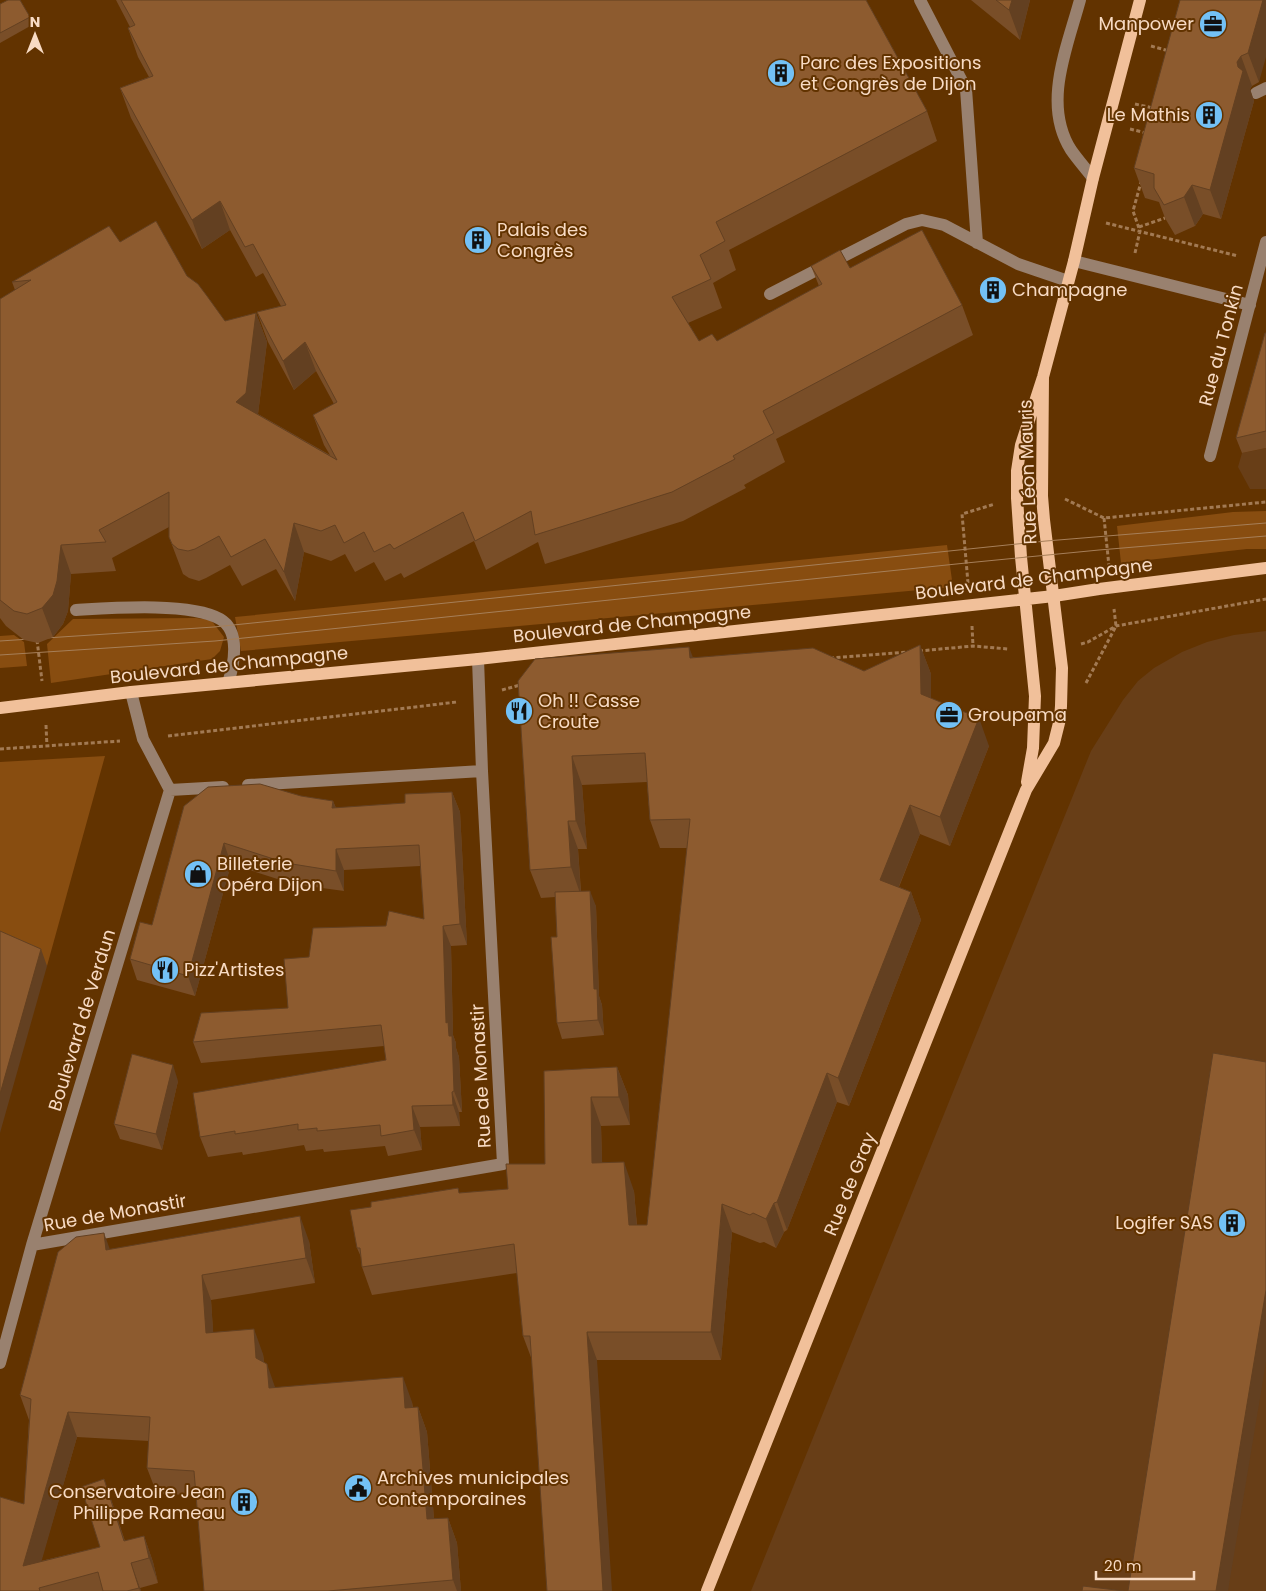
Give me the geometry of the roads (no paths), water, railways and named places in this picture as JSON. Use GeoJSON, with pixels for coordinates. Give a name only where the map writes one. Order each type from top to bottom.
{"type":"FeatureCollection","features":[{"type":"Feature","properties":{"kind":"main road","name":"Rue Léon Mauris"},"geometry":{"type":"LineString","coordinates":[[1025,599],[1020,543],[1018,470],[1021,445],[1043,377],[1140,0]]}},
{"type":"Feature","properties":{"kind":"main road","name":"Rue Léon Mauris"},"geometry":{"type":"LineString","coordinates":[[1043,377],[1042,496],[1054,596]]}},
{"type":"Feature","properties":{"kind":"main road","name":"Boulevard de Champagne"},"geometry":{"type":"LineString","coordinates":[[0,708],[131,692],[478,659],[1054,596],[1266,568]]}},
{"type":"Feature","properties":{"kind":"main road","name":"Rue de Gray"},"geometry":{"type":"LineString","coordinates":[[707,1591],[1026,790],[1054,743],[1060,719],[1062,668],[1054,596]]}},
{"type":"Feature","properties":{"kind":"main road","name":"Rue de Gray"},"geometry":{"type":"LineString","coordinates":[[1025,599],[1035,696],[1033,748],[1026,790]]}},
{"type":"Feature","properties":{"kind":"street"},"geometry":{"type":"LineString","coordinates":[[920,0],[966,89],[977,243]]}},
{"type":"Feature","properties":{"kind":"street"},"geometry":{"type":"LineString","coordinates":[[1080,0],[1058,81],[1056,105],[1061,126],[1071,149],[1093,178]]}},
{"type":"Feature","properties":{"kind":"street"},"geometry":{"type":"LineString","coordinates":[[770,294],[906,224],[922,220],[944,225],[1018,264],[1068,281]]}},
{"type":"Feature","properties":{"kind":"street","name":"Rue du Tonkin"},"geometry":{"type":"LineString","coordinates":[[1210,456],[1266,242]]}},
{"type":"Feature","properties":{"kind":"street"},"geometry":{"type":"LineString","coordinates":[[1074,261],[1250,304]]}},
{"type":"Feature","properties":{"kind":"street"},"geometry":{"type":"LineString","coordinates":[[76,610],[136,608],[189,610],[221,619],[227,625],[234,645],[234,667],[228,683]]}},
{"type":"Feature","properties":{"kind":"street","name":"Rue de Monastir"},"geometry":{"type":"LineString","coordinates":[[32,1244],[503,1164],[482,771],[478,659]]}},
{"type":"Feature","properties":{"kind":"street"},"geometry":{"type":"LineString","coordinates":[[131,692],[143,739],[170,790],[482,771]]}},
{"type":"Feature","properties":{"kind":"street","name":"Boulevard de Verdun"},"geometry":{"type":"LineString","coordinates":[[0,1363],[32,1244],[170,790]]}},
{"type":"Feature","properties":{"kind":"tram line"},"geometry":{"type":"LineString","coordinates":[[0,641],[214,627],[1046,541],[1266,523]]}},
{"type":"Feature","properties":{"kind":"tram line"},"geometry":{"type":"LineString","coordinates":[[0,655],[215,641],[966,563],[1266,536]]}},
{"type":"Feature","properties":{"kind":"place","name":"Manpower"},"geometry":{"type":"Point","coordinates":[1213,24]}},
{"type":"Feature","properties":{"kind":"place","name":"Parc des Expositions et Congrès de Dijon"},"geometry":{"type":"Point","coordinates":[781,73]}},
{"type":"Feature","properties":{"kind":"place","name":"Le Mathis"},"geometry":{"type":"Point","coordinates":[1209,115]}},
{"type":"Feature","properties":{"kind":"place","name":"Palais des Congrès"},"geometry":{"type":"Point","coordinates":[478,240]}},
{"type":"Feature","properties":{"kind":"place","name":"Champagne"},"geometry":{"type":"Point","coordinates":[993,290]}},
{"type":"Feature","properties":{"kind":"place","name":"Oh !! Casse Croute"},"geometry":{"type":"Point","coordinates":[519,711]}},
{"type":"Feature","properties":{"kind":"place","name":"Groupama"},"geometry":{"type":"Point","coordinates":[949,715]}},
{"type":"Feature","properties":{"kind":"place","name":"Billeterie Opéra Dijon"},"geometry":{"type":"Point","coordinates":[198,874]}},
{"type":"Feature","properties":{"kind":"place","name":"Pizz'Artistes"},"geometry":{"type":"Point","coordinates":[165,970]}},
{"type":"Feature","properties":{"kind":"place","name":"Logifer SAS"},"geometry":{"type":"Point","coordinates":[1232,1223]}},
{"type":"Feature","properties":{"kind":"place","name":"Archives municipales contemporaines"},"geometry":{"type":"Point","coordinates":[358,1488]}},
{"type":"Feature","properties":{"kind":"place","name":"Conservatoire Jean Philippe Rameau"},"geometry":{"type":"Point","coordinates":[244,1502]}}]}
